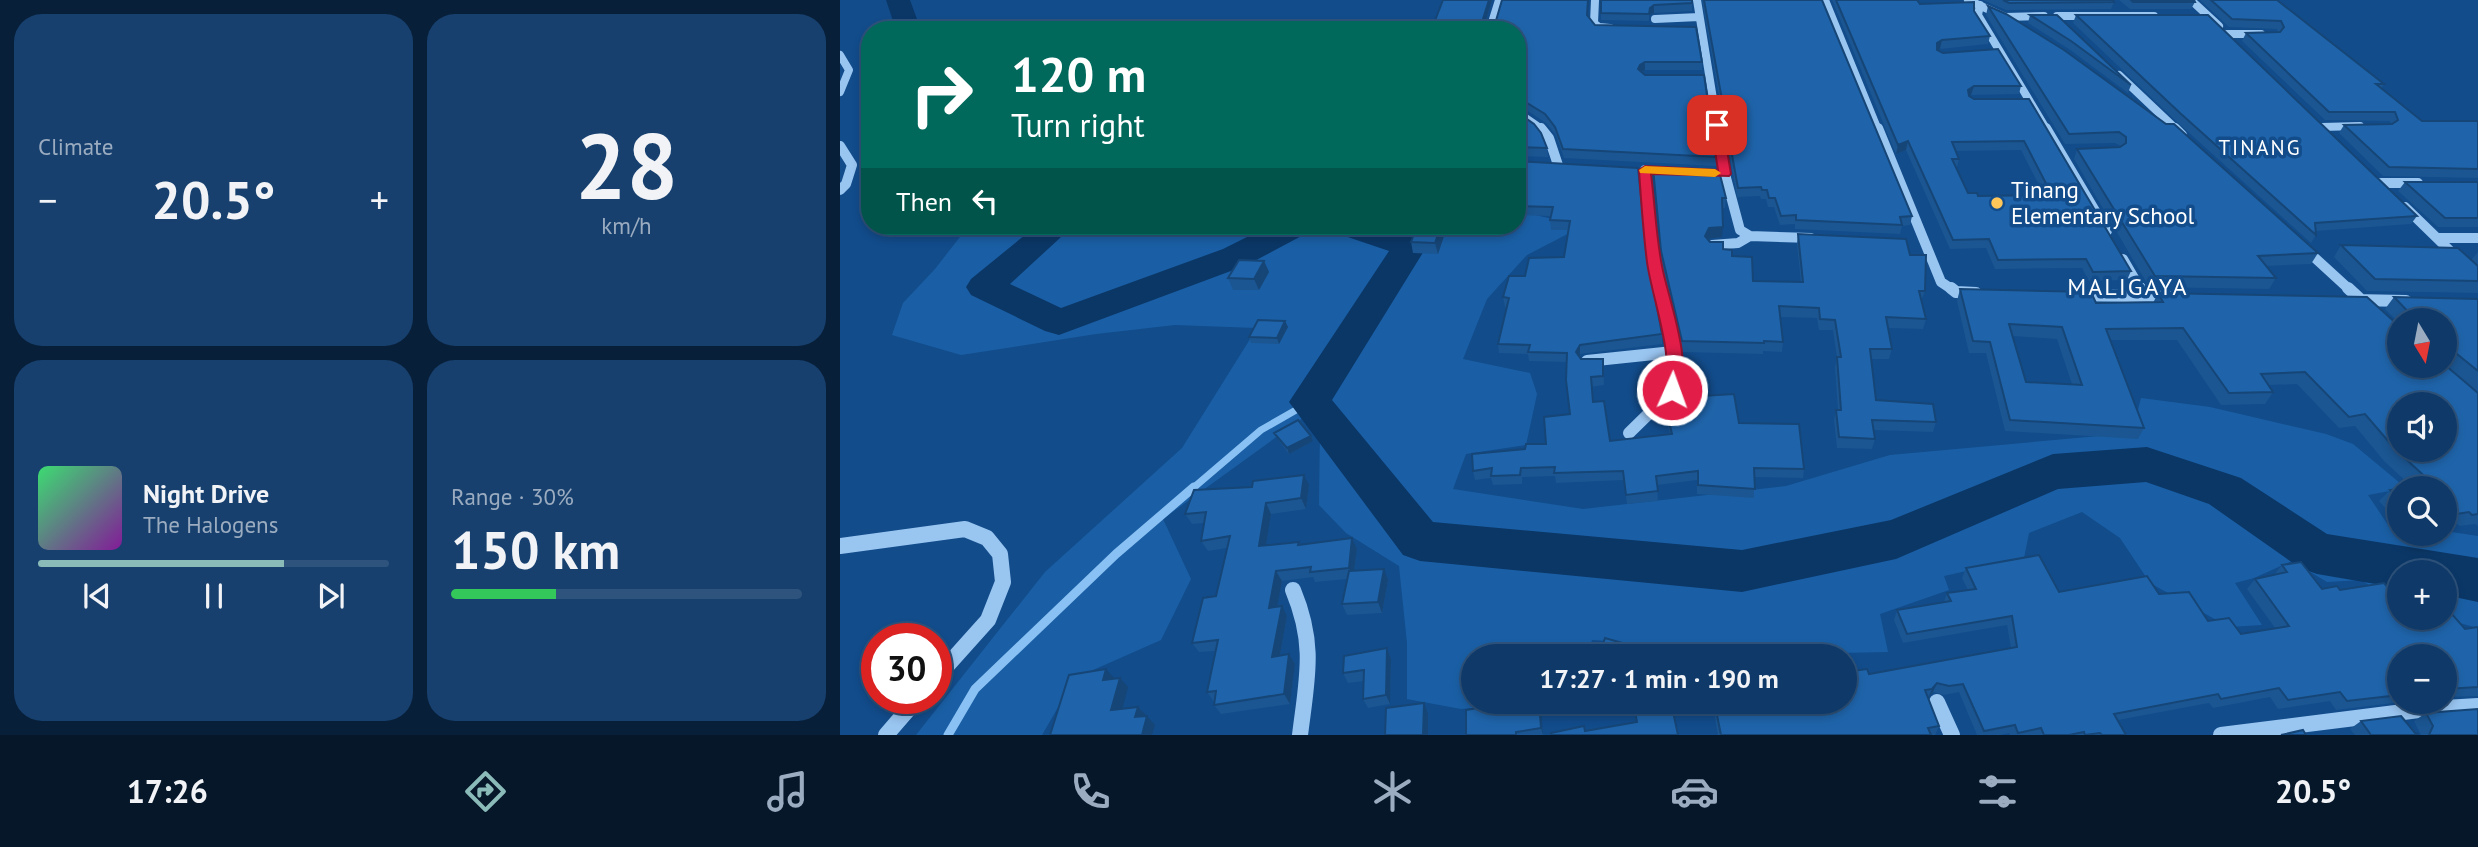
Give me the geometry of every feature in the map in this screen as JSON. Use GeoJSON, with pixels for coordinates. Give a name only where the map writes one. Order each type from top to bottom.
{"type":"FeatureCollection","features":[{"type":"Feature","properties":{"kind":"street"},"geometry":{"type":"LineString","coordinates":[[1492,21],[1499,0]]}},
{"type":"Feature","properties":{"kind":"street"},"geometry":{"type":"LineString","coordinates":[[1595,0],[1594,23],[1599,27],[1619,28]]}},
{"type":"Feature","properties":{"kind":"street"},"geometry":{"type":"LineString","coordinates":[[1696,0],[1725,174],[1740,230],[1750,236],[1817,239]]}},
{"type":"Feature","properties":{"kind":"street"},"geometry":{"type":"LineString","coordinates":[[1825,0],[1941,282],[1956,292],[1983,293]]}},
{"type":"Feature","properties":{"kind":"street"},"geometry":{"type":"LineString","coordinates":[[2191,0],[2236,43]]}},
{"type":"Feature","properties":{"kind":"street"},"geometry":{"type":"LineString","coordinates":[[1970,3],[2005,17],[2025,29]]}},
{"type":"Feature","properties":{"kind":"street"},"geometry":{"type":"LineString","coordinates":[[1970,3],[2001,50],[2110,237]]}},
{"type":"Feature","properties":{"kind":"street"},"geometry":{"type":"LineString","coordinates":[[2119,8],[2126,15]]}},
{"type":"Feature","properties":{"kind":"street"},"geometry":{"type":"LineString","coordinates":[[2057,16],[2066,25]]}},
{"type":"Feature","properties":{"kind":"street"},"geometry":{"type":"LineString","coordinates":[[2005,17],[2168,16]]}},
{"type":"Feature","properties":{"kind":"street"},"geometry":{"type":"LineString","coordinates":[[2195,16],[2208,16]]}},
{"type":"Feature","properties":{"kind":"street"},"geometry":{"type":"LineString","coordinates":[[1654,19],[1699,17]]}},
{"type":"Feature","properties":{"kind":"street"},"geometry":{"type":"LineString","coordinates":[[1689,29],[1702,30]]}},
{"type":"Feature","properties":{"kind":"street"},"geometry":{"type":"LineString","coordinates":[[2227,34],[2273,34]]}},
{"type":"Feature","properties":{"kind":"street"},"geometry":{"type":"LineString","coordinates":[[1989,51],[2001,50]]}},
{"type":"Feature","properties":{"kind":"street"},"geometry":{"type":"LineString","coordinates":[[840,55],[849,70],[840,92]]}},
{"type":"Feature","properties":{"kind":"street"},"geometry":{"type":"LineString","coordinates":[[2115,71],[2191,146],[2145,114]]}},
{"type":"Feature","properties":{"kind":"street"},"geometry":{"type":"LineString","coordinates":[[1696,77],[1709,77]]}},
{"type":"Feature","properties":{"kind":"street"},"geometry":{"type":"LineString","coordinates":[[2020,101],[2031,101]]}},
{"type":"Feature","properties":{"kind":"street"},"geometry":{"type":"LineString","coordinates":[[1526,117],[1544,128],[1549,135],[1558,165]]}},
{"type":"Feature","properties":{"kind":"street"},"geometry":{"type":"LineString","coordinates":[[2313,117],[2332,136]]}},
{"type":"Feature","properties":{"kind":"street"},"geometry":{"type":"LineString","coordinates":[[2322,127],[2373,126]]}},
{"type":"Feature","properties":{"kind":"street"},"geometry":{"type":"LineString","coordinates":[[840,146],[852,165],[846,184],[840,190]]}},
{"type":"Feature","properties":{"kind":"street"},"geometry":{"type":"LineString","coordinates":[[2062,152],[2075,152]]}},
{"type":"Feature","properties":{"kind":"street"},"geometry":{"type":"LineString","coordinates":[[1545,164],[1571,165]]}},
{"type":"Feature","properties":{"kind":"street"},"geometry":{"type":"LineString","coordinates":[[1629,433],[1672,390],[1676,382],[1673,352],[1654,264],[1639,169],[1658,170]]}},
{"type":"Feature","properties":{"kind":"street"},"geometry":{"type":"LineString","coordinates":[[1711,173],[1725,174]]}},
{"type":"Feature","properties":{"kind":"street"},"geometry":{"type":"LineString","coordinates":[[2371,173],[2390,192]]}},
{"type":"Feature","properties":{"kind":"street"},"geometry":{"type":"LineString","coordinates":[[2381,183],[2436,184]]}},
{"type":"Feature","properties":{"kind":"street"},"geometry":{"type":"LineString","coordinates":[[2399,201],[2478,278]]}},
{"type":"Feature","properties":{"kind":"street"},"geometry":{"type":"LineString","coordinates":[[1712,245],[1738,243],[1750,236]]}},
{"type":"Feature","properties":{"kind":"street"},"geometry":{"type":"LineString","coordinates":[[2291,236],[2370,308]]}},
{"type":"Feature","properties":{"kind":"street"},"geometry":{"type":"LineString","coordinates":[[2437,238],[2478,238]]}},
{"type":"Feature","properties":{"kind":"street"},"geometry":{"type":"LineString","coordinates":[[1911,243],[1925,243]]}},
{"type":"Feature","properties":{"kind":"street"},"geometry":{"type":"LineString","coordinates":[[2117,249],[2145,297]]}},
{"type":"Feature","properties":{"kind":"street"},"geometry":{"type":"LineString","coordinates":[[2064,295],[2185,297]]}},
{"type":"Feature","properties":{"kind":"street"},"geometry":{"type":"LineString","coordinates":[[2347,299],[2413,301]]}},
{"type":"Feature","properties":{"kind":"street"},"geometry":{"type":"LineString","coordinates":[[1586,361],[1673,352]]}},
{"type":"Feature","properties":{"kind":"street"},"geometry":{"type":"LineString","coordinates":[[840,545],[965,529],[988,538],[1000,554],[1003,582],[988,620],[952,660]]}},
{"type":"Feature","properties":{"kind":"street"},"geometry":{"type":"LineString","coordinates":[[1293,590],[1305,620],[1309,659],[1300,735]]}},
{"type":"Feature","properties":{"kind":"street"},"geometry":{"type":"LineString","coordinates":[[1937,702],[1952,735]]}},
{"type":"Feature","properties":{"kind":"street"},"geometry":{"type":"LineString","coordinates":[[2221,735],[2399,719],[2478,706]]}},
{"type":"Feature","properties":{"kind":"street"},"geometry":{"type":"LineString","coordinates":[[886,735],[904,714]]}},
{"type":"Feature","properties":{"kind":"shaded area"},"geometry":{"type":"Polygon","coordinates":[[[1526,213],[1583,226],[1527,255],[1487,299],[1463,359],[1530,373],[1537,394],[1526,445],[1466,454],[1453,489],[1583,509],[1786,486],[1890,455],[2132,433],[2141,398],[2210,407],[2326,434],[2353,444],[2392,476],[2387,476],[2387,492],[2368,495],[2387,524],[2387,546],[2457,546],[2457,533],[2478,536],[2478,628],[2457,622],[2457,560],[2387,560],[2387,596],[2361,580],[2327,582],[2292,561],[2254,578],[2235,583],[2262,625],[2229,627],[2150,583],[2120,538],[2082,512],[2029,533],[2024,558],[1944,576],[1949,590],[1880,614],[1888,652],[1857,653],[1857,644],[1653,644],[1592,640],[1590,644],[1461,644],[1461,709],[1407,699],[1407,643],[1399,566],[1346,533],[1319,505],[1320,430],[1304,417],[1163,519],[1191,579],[1161,640],[1075,678],[1042,735],[916,735],[933,714],[952,714],[952,690],[1045,572],[1182,448],[1257,328],[1175,325],[961,355],[892,335],[903,303],[935,269],[961,235],[1526,235],[1526,213]]]}},
{"type":"Feature","properties":{"kind":"building"},"geometry":{"type":"Polygon","coordinates":[[[1443,0],[1489,0],[1484,21],[1435,21],[1443,0]]]}},
{"type":"Feature","properties":{"kind":"building"},"geometry":{"type":"Polygon","coordinates":[[[1502,0],[1588,0],[1587,15],[1595,25],[1696,27],[1702,62],[1645,62],[1638,69],[1645,75],[1704,75],[1716,157],[1563,149],[1555,127],[1545,114],[1526,102],[1526,21],[1496,21],[1502,0]]]}},
{"type":"Feature","properties":{"kind":"building"},"geometry":{"type":"Polygon","coordinates":[[[1601,0],[1692,0],[1692,3],[1654,5],[1649,14],[1601,13],[1601,0]]]}},
{"type":"Feature","properties":{"kind":"building"},"geometry":{"type":"Polygon","coordinates":[[[1704,0],[1822,0],[1912,216],[1900,217],[1902,225],[1796,220],[1796,215],[1781,216],[1775,198],[1769,198],[1767,190],[1762,190],[1761,187],[1738,188],[1704,0]]]}},
{"type":"Feature","properties":{"kind":"building"},"geometry":{"type":"Polygon","coordinates":[[[1836,0],[1917,0],[1920,4],[1974,2],[1974,11],[1990,36],[1942,40],[1937,43],[1937,50],[1943,53],[1998,49],[2021,86],[1974,86],[1968,90],[1969,96],[1974,99],[2029,99],[2131,271],[2093,272],[2086,259],[1998,260],[1989,239],[1953,240],[1908,141],[1898,145],[1836,0]],[[2024,141],[1952,142],[1959,159],[1952,159],[1968,193],[1977,193],[1978,196],[2052,195],[2024,141]]]}},
{"type":"Feature","properties":{"kind":"building"},"geometry":{"type":"Polygon","coordinates":[[[2003,0],[2113,0],[2114,2],[2009,3],[2003,0]]]}},
{"type":"Feature","properties":{"kind":"building"},"geometry":{"type":"Polygon","coordinates":[[[2131,0],[2194,0],[2195,2],[2133,2],[2131,0]]]}},
{"type":"Feature","properties":{"kind":"building"},"geometry":{"type":"Polygon","coordinates":[[[2211,0],[2277,0],[2384,84],[2376,84],[2422,121],[2478,121],[2478,169],[2389,167],[2344,125],[2392,124],[2398,120],[2395,112],[2329,112],[2246,33],[2280,32],[2284,27],[2281,21],[2232,19],[2211,0]]]}},
{"type":"Feature","properties":{"kind":"building"},"geometry":{"type":"Polygon","coordinates":[[[1988,6],[2064,50],[2166,124],[2174,124],[2318,253],[2258,256],[2276,278],[2155,276],[2077,149],[2120,147],[2126,143],[2126,137],[2119,132],[2069,134],[1988,6]]]}},
{"type":"Feature","properties":{"kind":"building"},"geometry":{"type":"Polygon","coordinates":[[[2030,15],[2057,15],[2131,85],[2071,41],[2030,15]]]}},
{"type":"Feature","properties":{"kind":"building"},"geometry":{"type":"Polygon","coordinates":[[[2076,15],[2208,15],[2417,216],[2315,223],[2316,235],[2076,15]]]}},
{"type":"Feature","properties":{"kind":"building"},"geometry":{"type":"Polygon","coordinates":[[[1526,118],[1541,133],[1547,148],[1526,147],[1526,118]]]}},
{"type":"Feature","properties":{"kind":"building"},"geometry":{"type":"Polygon","coordinates":[[[1526,162],[1638,168],[1647,254],[1662,334],[1580,345],[1576,352],[1581,359],[1603,359],[1603,376],[1591,377],[1593,402],[1604,401],[1610,441],[1672,434],[1664,401],[1668,398],[1734,394],[1739,423],[1799,424],[1804,469],[1754,468],[1755,489],[1698,485],[1698,471],[1656,476],[1658,491],[1626,495],[1623,471],[1554,473],[1555,467],[1521,468],[1520,475],[1491,476],[1492,468],[1473,471],[1472,454],[1525,449],[1526,444],[1546,444],[1544,417],[1570,414],[1566,380],[1567,353],[1528,352],[1530,345],[1498,344],[1509,298],[1503,297],[1509,276],[1525,276],[1529,258],[1564,257],[1570,221],[1550,220],[1553,207],[1526,206],[1526,162]]]}},
{"type":"Feature","properties":{"kind":"building"},"geometry":{"type":"Polygon","coordinates":[[[1653,168],[1719,171],[1726,198],[1722,198],[1723,227],[1709,228],[1705,236],[1710,242],[1723,242],[1723,249],[1732,250],[1732,256],[1752,257],[1753,281],[1803,282],[1798,234],[1906,239],[1910,255],[1926,255],[1925,291],[1919,291],[1926,319],[1886,317],[1892,349],[1870,349],[1876,400],[1933,404],[1936,422],[1872,420],[1875,439],[1839,437],[1836,410],[1841,410],[1837,357],[1841,357],[1835,320],[1820,319],[1819,308],[1779,306],[1783,342],[1682,341],[1661,251],[1653,168]]]}},
{"type":"Feature","properties":{"kind":"building"},"geometry":{"type":"Polygon","coordinates":[[[2405,182],[2478,182],[2478,218],[2445,218],[2405,182]]]}},
{"type":"Feature","properties":{"kind":"building"},"geometry":{"type":"Polygon","coordinates":[[[1414,235],[1438,235],[1435,243],[1411,242],[1414,235]]]}},
{"type":"Feature","properties":{"kind":"building"},"geometry":{"type":"Polygon","coordinates":[[[2341,245],[2458,248],[2478,266],[2478,281],[2375,279],[2341,245]]]}},
{"type":"Feature","properties":{"kind":"building"},"geometry":{"type":"Polygon","coordinates":[[[1239,260],[1264,261],[1254,279],[1228,278],[1239,260]]]}},
{"type":"Feature","properties":{"kind":"building"},"geometry":{"type":"Polygon","coordinates":[[[1960,289],[2091,292],[2096,303],[2163,302],[2158,293],[2367,297],[2387,315],[2387,378],[2457,378],[2457,375],[2478,393],[2478,514],[2457,514],[2457,476],[2424,476],[2409,462],[2457,462],[2457,392],[2387,392],[2387,440],[2365,414],[2349,417],[2305,372],[2261,374],[2273,392],[2229,393],[2183,328],[2106,329],[2144,428],[2010,420],[1990,342],[1973,341],[1960,289]],[[2009,324],[2026,382],[2082,385],[2062,327],[2009,324]]]}},
{"type":"Feature","properties":{"kind":"building"},"geometry":{"type":"Polygon","coordinates":[[[2394,297],[2478,299],[2478,371],[2457,354],[2457,308],[2405,308],[2394,297]]]}},
{"type":"Feature","properties":{"kind":"building"},"geometry":{"type":"Polygon","coordinates":[[[1258,320],[1285,321],[1277,338],[1249,337],[1258,320]]]}},
{"type":"Feature","properties":{"kind":"building"},"geometry":{"type":"Polygon","coordinates":[[[1298,420],[1311,436],[1287,448],[1274,433],[1298,420]]]}},
{"type":"Feature","properties":{"kind":"building"},"geometry":{"type":"Polygon","coordinates":[[[1304,475],[1301,498],[1266,503],[1259,546],[1299,542],[1298,545],[1352,538],[1349,568],[1310,572],[1311,567],[1276,571],[1269,608],[1282,606],[1272,657],[1289,654],[1284,694],[1214,705],[1216,691],[1207,692],[1218,640],[1192,643],[1203,598],[1216,596],[1230,536],[1201,541],[1206,512],[1185,514],[1194,490],[1252,487],[1253,481],[1304,475]]]}},
{"type":"Feature","properties":{"kind":"building"},"geometry":{"type":"Polygon","coordinates":[[[2039,555],[2059,592],[2147,576],[2159,594],[2189,592],[2208,621],[2229,618],[2241,634],[2289,626],[2255,579],[2287,572],[2282,565],[2301,562],[2322,589],[2337,586],[2340,590],[2384,583],[2387,586],[2387,630],[2457,630],[2457,620],[2465,629],[2478,627],[2478,687],[2457,688],[2457,644],[2387,644],[2387,696],[2347,701],[2340,692],[2288,700],[2279,688],[2221,699],[2218,694],[2114,714],[2126,735],[2085,735],[2084,732],[2044,735],[2041,728],[2018,733],[2015,725],[1984,731],[1963,684],[1949,686],[1937,683],[1932,689],[1925,690],[1939,726],[1928,728],[1931,735],[1721,735],[1717,714],[1857,714],[1857,670],[1867,669],[1869,674],[2017,647],[2012,616],[1907,634],[1897,610],[1951,601],[1947,593],[1976,589],[1966,568],[2039,555]]]}},
{"type":"Feature","properties":{"kind":"building"},"geometry":{"type":"Polygon","coordinates":[[[1384,569],[1378,602],[1342,604],[1349,571],[1384,569]]]}},
{"type":"Feature","properties":{"kind":"building"},"geometry":{"type":"Polygon","coordinates":[[[1605,638],[1626,644],[1603,644],[1605,638]]]}},
{"type":"Feature","properties":{"kind":"building"},"geometry":{"type":"Polygon","coordinates":[[[1387,648],[1386,695],[1363,699],[1364,670],[1343,673],[1344,656],[1387,648]]]}},
{"type":"Feature","properties":{"kind":"building"},"geometry":{"type":"Polygon","coordinates":[[[1106,669],[1103,680],[1120,678],[1111,710],[1138,707],[1135,717],[1147,716],[1142,735],[1050,735],[1069,675],[1106,669]]]}},
{"type":"Feature","properties":{"kind":"building"},"geometry":{"type":"Polygon","coordinates":[[[1424,703],[1423,735],[1385,735],[1386,708],[1424,703]]]}},
{"type":"Feature","properties":{"kind":"building"},"geometry":{"type":"Polygon","coordinates":[[[2478,709],[2478,735],[2429,735],[2433,726],[2427,714],[2457,714],[2457,711],[2478,709]]]}},
{"type":"Feature","properties":{"kind":"building"},"geometry":{"type":"Polygon","coordinates":[[[1466,714],[1540,714],[1541,728],[1516,732],[1516,735],[1466,735],[1466,714]]]}},
{"type":"Feature","properties":{"kind":"building"},"geometry":{"type":"Polygon","coordinates":[[[1635,714],[1674,714],[1678,735],[1551,735],[1584,726],[1585,731],[1637,722],[1635,714]]]}},
{"type":"Feature","properties":{"kind":"building"},"geometry":{"type":"Polygon","coordinates":[[[2401,716],[2419,735],[2371,735],[2361,721],[2401,716]]]}},
{"type":"Feature","properties":{"kind":"building"},"geometry":{"type":"Polygon","coordinates":[[[2303,730],[2306,735],[2281,735],[2303,730]]]}},
{"type":"Feature","properties":{"kind":"waterway"},"geometry":{"type":"LineString","coordinates":[[898,0],[906,21]]}},
{"type":"Feature","properties":{"kind":"waterway"},"geometry":{"type":"LineString","coordinates":[[1045,235],[984,287],[1059,322],[1235,257],[1278,235]]}},
{"type":"Feature","properties":{"kind":"waterway"},"geometry":{"type":"LineString","coordinates":[[1376,235],[1410,246],[1310,402],[1420,541],[1742,571],[1896,539],[2053,472],[2147,464],[2225,491],[2317,553],[2387,564]]}},
{"type":"Feature","properties":{"kind":"waterway"},"geometry":{"type":"LineString","coordinates":[[1192,489],[1261,430],[1310,402]]}},
{"type":"Feature","properties":{"kind":"waterway"},"geometry":{"type":"LineString","coordinates":[[948,735],[975,689],[1116,554],[1194,487]]}},
{"type":"Feature","properties":{"kind":"waterway"},"geometry":{"type":"LineString","coordinates":[[2457,576],[2478,580]]}},
{"type":"Feature","properties":{"kind":"slow traffic"},"geometry":{"type":"LineString","coordinates":[[1645,170],[1715,173]]}},
{"type":"Feature","properties":{"kind":"place","name":"Tinang Elementary School"},"geometry":{"type":"Point","coordinates":[1997,203]}},
{"type":"Feature","properties":{"kind":"district","name":"TINANG"},"geometry":{"type":"Point","coordinates":[2260,148]}},
{"type":"Feature","properties":{"kind":"district","name":"MALIGAYA"},"geometry":{"type":"Point","coordinates":[2128,287]}},
{"type":"Feature","properties":{"kind":"route"},"geometry":{"type":"LineString","coordinates":[[1672,390],[1676,382],[1672,343],[1654,264],[1645,170],[1725,174],[1717,125]]}}]}
